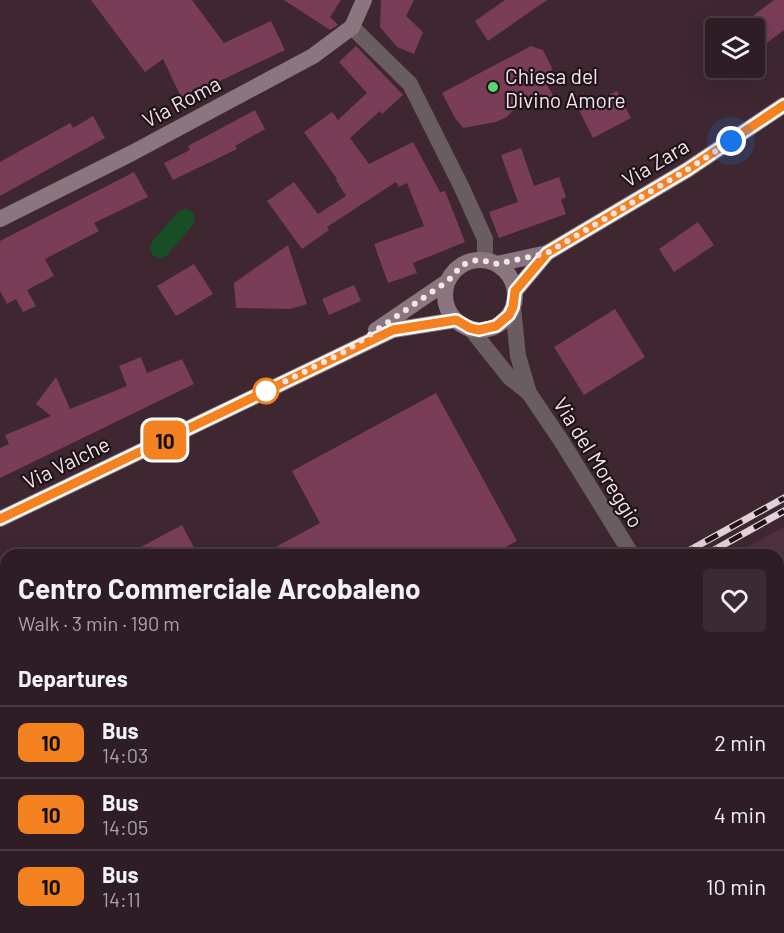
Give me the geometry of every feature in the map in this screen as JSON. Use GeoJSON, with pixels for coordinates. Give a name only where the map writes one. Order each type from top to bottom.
{"type":"FeatureCollection","features":[{"type":"Feature","properties":{"kind":"main road","name":"Via Roma"},"geometry":{"type":"LineString","coordinates":[[0,219],[132,153],[313,56],[352,27],[364,0]]}},
{"type":"Feature","properties":{"kind":"main road","name":"Via Zara"},"geometry":{"type":"LineString","coordinates":[[491,262],[547,253],[687,170],[784,105]]}},
{"type":"Feature","properties":{"kind":"main road","name":"Via Zara"},"geometry":{"type":"LineString","coordinates":[[514,299],[547,253]]}},
{"type":"Feature","properties":{"kind":"main road"},"geometry":{"type":"LineString","coordinates":[[477,260],[491,262],[510,276],[514,299],[509,315],[496,326],[479,330],[463,324],[446,303],[445,296],[448,281],[462,265],[477,260]]}},
{"type":"Feature","properties":{"kind":"main road","name":"Via Valche"},"geometry":{"type":"LineString","coordinates":[[346,351],[448,281]]}},
{"type":"Feature","properties":{"kind":"main road","name":"Via Valche"},"geometry":{"type":"LineString","coordinates":[[0,519],[393,330],[463,324]]}},
{"type":"Feature","properties":{"kind":"street"},"geometry":{"type":"LineString","coordinates":[[352,27],[410,84],[462,188],[485,239],[491,262]]}},
{"type":"Feature","properties":{"kind":"street","name":"Via del Moreggio"},"geometry":{"type":"LineString","coordinates":[[514,299],[518,356],[529,393],[628,549]]}},
{"type":"Feature","properties":{"kind":"street","name":"Via del Moreggio"},"geometry":{"type":"LineString","coordinates":[[463,324],[510,378],[529,393]]}},
{"type":"Feature","properties":{"kind":"shaded area"},"geometry":{"type":"Polygon","coordinates":[[[784,527],[784,549],[744,549],[784,527]]]}},
{"type":"Feature","properties":{"kind":"building"},"geometry":{"type":"Polygon","coordinates":[[[91,0],[192,0],[224,43],[271,21],[285,50],[182,99],[163,59],[145,72],[91,0]]]}},
{"type":"Feature","properties":{"kind":"building"},"geometry":{"type":"Polygon","coordinates":[[[284,0],[341,0],[330,17],[338,25],[330,30],[284,0]]]}},
{"type":"Feature","properties":{"kind":"building"},"geometry":{"type":"Polygon","coordinates":[[[381,0],[414,0],[406,16],[423,32],[414,54],[397,47],[380,27],[381,0]]]}},
{"type":"Feature","properties":{"kind":"building"},"geometry":{"type":"Polygon","coordinates":[[[505,0],[547,0],[488,41],[475,21],[505,0]]]}},
{"type":"Feature","properties":{"kind":"building"},"geometry":{"type":"Polygon","coordinates":[[[774,0],[784,0],[784,30],[765,45],[765,18],[750,18],[774,0]]]}},
{"type":"Feature","properties":{"kind":"building"},"geometry":{"type":"Polygon","coordinates":[[[356,46],[403,95],[382,114],[380,111],[350,138],[369,164],[413,142],[440,192],[445,191],[465,242],[413,263],[417,273],[388,283],[374,244],[424,226],[407,183],[399,187],[396,182],[327,227],[329,230],[302,249],[267,201],[294,182],[318,214],[346,196],[337,179],[304,132],[332,112],[338,120],[367,93],[339,62],[356,46]]]}},
{"type":"Feature","properties":{"kind":"building","name":"Chiesa del Divino Amore"},"geometry":{"type":"Polygon","coordinates":[[[531,46],[543,50],[552,68],[548,87],[554,97],[518,105],[507,117],[496,122],[463,128],[442,93],[531,46]]]}},
{"type":"Feature","properties":{"kind":"building"},"geometry":{"type":"Polygon","coordinates":[[[617,91],[631,118],[593,138],[579,110],[617,91]]]}},
{"type":"Feature","properties":{"kind":"building"},"geometry":{"type":"Polygon","coordinates":[[[255,110],[265,129],[235,146],[237,149],[173,180],[164,163],[190,150],[188,146],[255,110]]]}},
{"type":"Feature","properties":{"kind":"building"},"geometry":{"type":"Polygon","coordinates":[[[93,116],[105,138],[0,196],[0,162],[70,123],[73,128],[93,116]]]}},
{"type":"Feature","properties":{"kind":"building"},"geometry":{"type":"Polygon","coordinates":[[[521,148],[534,186],[559,177],[566,197],[561,200],[566,214],[499,238],[489,212],[518,202],[501,155],[521,148]]]}},
{"type":"Feature","properties":{"kind":"building"},"geometry":{"type":"Polygon","coordinates":[[[134,172],[148,197],[94,223],[99,231],[45,259],[54,276],[27,290],[36,306],[23,312],[16,299],[7,304],[0,291],[0,241],[134,172]]]}},
{"type":"Feature","properties":{"kind":"building"},"geometry":{"type":"Polygon","coordinates":[[[698,222],[714,245],[674,272],[659,249],[698,222]]]}},
{"type":"Feature","properties":{"kind":"building"},"geometry":{"type":"Polygon","coordinates":[[[288,245],[307,304],[290,309],[236,308],[234,283],[288,245]]]}},
{"type":"Feature","properties":{"kind":"building"},"geometry":{"type":"Polygon","coordinates":[[[194,264],[213,294],[176,316],[157,286],[194,264]]]}},
{"type":"Feature","properties":{"kind":"building"},"geometry":{"type":"Polygon","coordinates":[[[354,285],[361,301],[329,315],[322,299],[354,285]]]}},
{"type":"Feature","properties":{"kind":"building"},"geometry":{"type":"Polygon","coordinates":[[[615,309],[645,357],[584,395],[554,347],[615,309]]]}},
{"type":"Feature","properties":{"kind":"building"},"geometry":{"type":"Polygon","coordinates":[[[141,357],[147,373],[182,359],[194,384],[0,478],[0,448],[9,444],[5,435],[51,416],[36,404],[56,377],[70,409],[127,386],[119,366],[141,357]]]}},
{"type":"Feature","properties":{"kind":"building"},"geometry":{"type":"Polygon","coordinates":[[[436,393],[517,541],[502,549],[272,549],[320,523],[292,471],[436,393]]]}},
{"type":"Feature","properties":{"kind":"building"},"geometry":{"type":"Polygon","coordinates":[[[182,525],[195,549],[137,549],[182,525]]]}},
{"type":"Feature","properties":{"kind":"waterway"},"geometry":{"type":"LineString","coordinates":[[160,248],[185,219]]}},
{"type":"Feature","properties":{"kind":"railway"},"geometry":{"type":"LineString","coordinates":[[692,549],[784,498]]}},
{"type":"Feature","properties":{"kind":"railway"},"geometry":{"type":"LineString","coordinates":[[716,549],[784,511]]}},
{"type":"Feature","properties":{"kind":"bus line","name":"10"},"geometry":{"type":"LineString","coordinates":[[0,519],[393,330],[456,320],[462,325],[479,330],[496,326],[509,315],[515,299],[515,291],[547,253],[687,170],[784,105]]}},
{"type":"Feature","properties":{"kind":"place","name":"Chiesa del Divino Amore"},"geometry":{"type":"Point","coordinates":[493,87]}},
{"type":"Feature","properties":{"kind":"route"},"geometry":{"type":"LineString","coordinates":[[266,391],[346,351],[448,281],[462,265],[477,260],[497,264],[547,253],[687,170],[731,141]]}}]}
